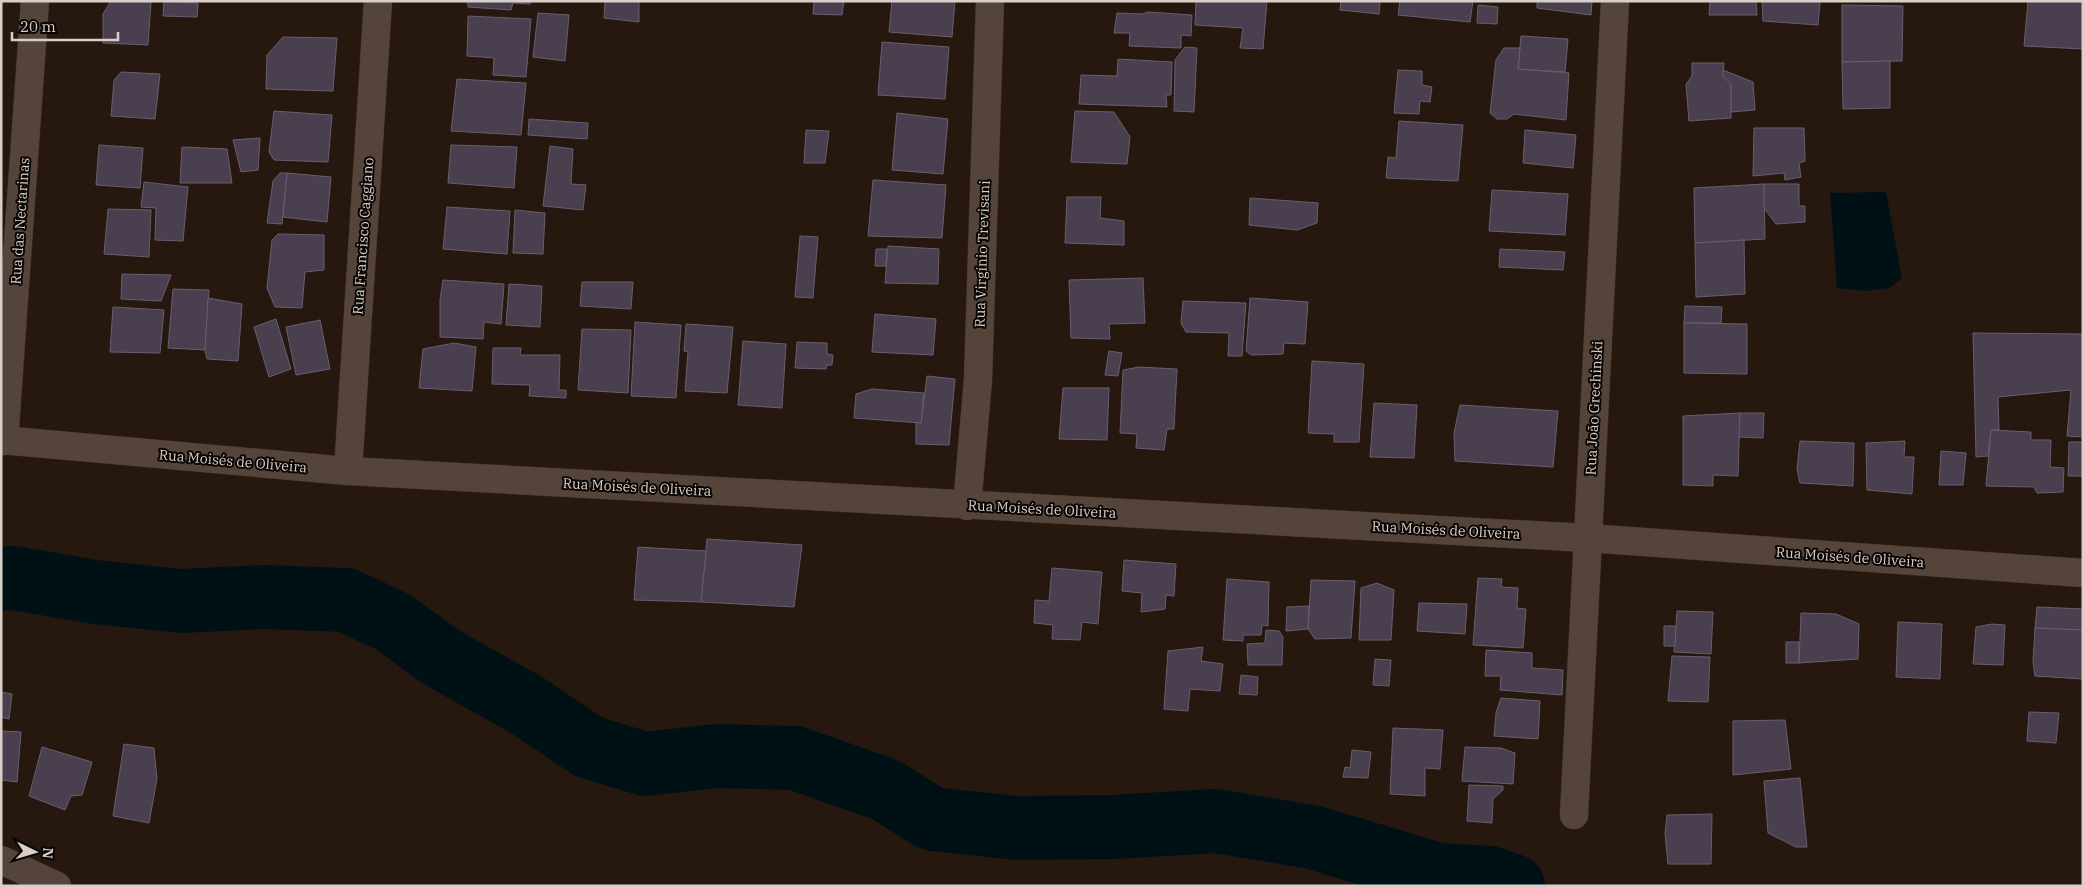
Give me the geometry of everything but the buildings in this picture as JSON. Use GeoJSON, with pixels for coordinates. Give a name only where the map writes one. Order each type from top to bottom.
{"type":"FeatureCollection","features":[{"type":"Feature","properties":{"kind":"street","name":"Rua das Nectarinas"},"geometry":{"type":"LineString","coordinates":[[3,441],[35,1]]}},
{"type":"Feature","properties":{"kind":"street","name":"Rua Francisco Caggiano"},"geometry":{"type":"LineString","coordinates":[[348,471],[378,1]]}},
{"type":"Feature","properties":{"kind":"street","name":"Rua Virgínio Trevisani"},"geometry":{"type":"LineString","coordinates":[[967,506],[978,380],[990,1]]}},
{"type":"Feature","properties":{"kind":"street","name":"Rua João Grechinski"},"geometry":{"type":"LineString","coordinates":[[1574,815],[1615,1]]}},
{"type":"Feature","properties":{"kind":"street","name":"Rua Moisés de Oliveira"},"geometry":{"type":"LineString","coordinates":[[3,441],[348,471],[967,506],[1587,538],[2083,573]]}},
{"type":"Feature","properties":{"kind":"street"},"geometry":{"type":"LineString","coordinates":[[1,860],[57,886]]}},
{"type":"Feature","properties":{"kind":"shaded area"},"geometry":{"type":"Polygon","coordinates":[[[1886,192],[1902,278],[1889,288],[1866,291],[1837,288],[1830,193],[1886,192]]]}},
{"type":"Feature","properties":{"kind":"waterway"},"geometry":{"type":"LineString","coordinates":[[1,579],[14,578],[95,592],[181,601],[264,597],[346,600],[393,622],[444,659],[525,704],[589,747],[645,764],[717,756],[795,758],[886,790],[932,819],[1016,828],[1114,827],[1215,821],[1312,837],[1438,875],[1490,878],[1513,886]]}}]}
